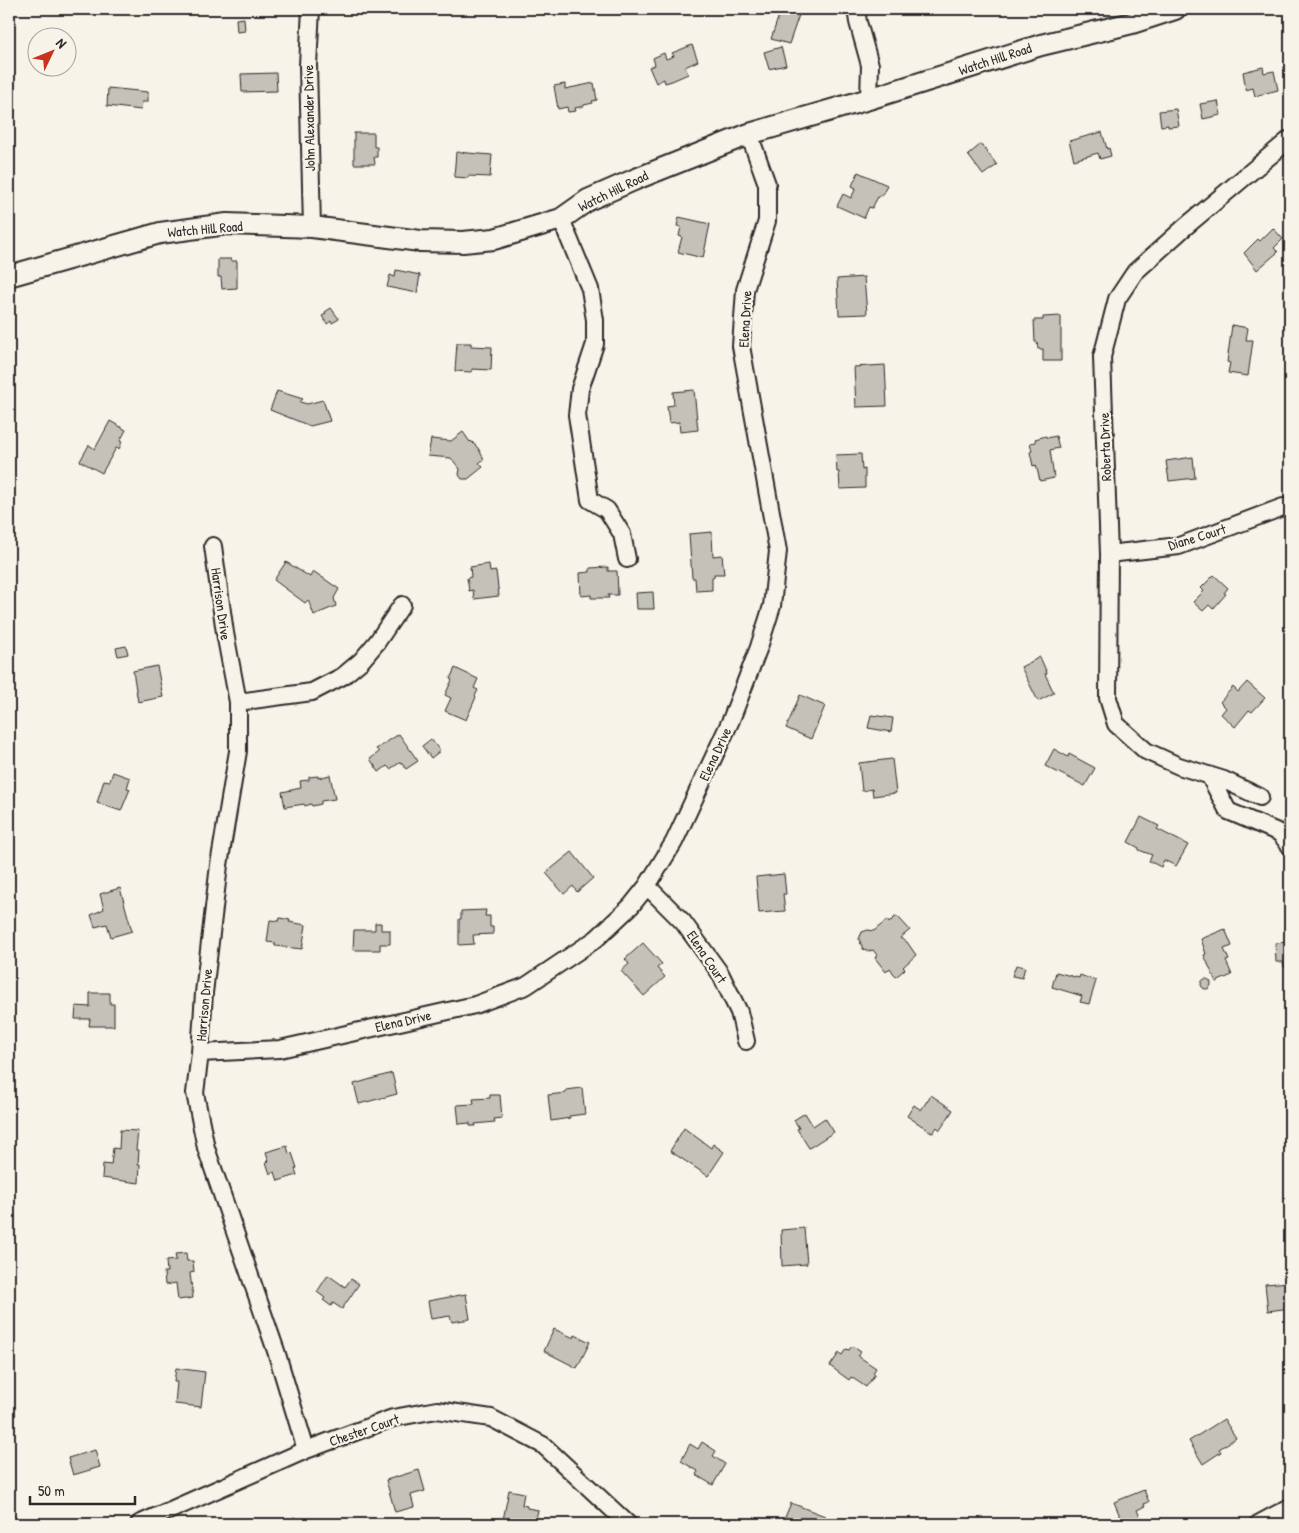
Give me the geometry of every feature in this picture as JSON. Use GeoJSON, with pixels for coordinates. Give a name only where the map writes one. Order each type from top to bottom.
{"type":"FeatureCollection","features":[{"type":"Feature","properties":{"kind":"street","name":"John Alexander Drive"},"geometry":{"type":"LineString","coordinates":[[311,9],[308,65],[312,227]]}},
{"type":"Feature","properties":{"kind":"street"},"geometry":{"type":"LineString","coordinates":[[856,9],[870,65],[870,91]]}},
{"type":"Feature","properties":{"kind":"street","name":"Watch Hill Road"},"geometry":{"type":"LineString","coordinates":[[9,276],[160,233],[227,224],[312,227],[420,241],[462,242],[494,239],[561,219],[588,200],[636,179],[749,134],[870,91],[1041,45],[1132,23],[1172,9]]}},
{"type":"Feature","properties":{"kind":"street","name":"Elena Drive"},"geometry":{"type":"LineString","coordinates":[[200,1053],[280,1049],[475,1005],[526,986],[596,939],[631,906],[647,886],[674,842],[731,720],[759,647],[772,606],[778,551],[741,346],[745,290],[767,221],[768,184],[749,134]]}},
{"type":"Feature","properties":{"kind":"street","name":"Roberta Drive"},"geometry":{"type":"LineString","coordinates":[[1260,797],[1224,780],[1179,766],[1146,751],[1116,724],[1108,698],[1109,554],[1102,357],[1117,299],[1135,272],[1185,227],[1290,139]]}},
{"type":"Feature","properties":{"kind":"street"},"geometry":{"type":"LineString","coordinates":[[561,219],[590,289],[595,320],[595,344],[580,388],[577,416],[590,500],[607,510],[622,534],[627,559]]}},
{"type":"Feature","properties":{"kind":"street","name":"Diane Court"},"geometry":{"type":"LineString","coordinates":[[1109,554],[1180,546],[1283,507]]}},
{"type":"Feature","properties":{"kind":"street","name":"Harrison Drive"},"geometry":{"type":"LineString","coordinates":[[213,546],[225,634],[238,702],[238,751],[219,865],[195,1093],[206,1148],[276,1351],[306,1450]]}},
{"type":"Feature","properties":{"kind":"street"},"geometry":{"type":"LineString","coordinates":[[238,702],[312,692],[342,676],[361,661],[402,606]]}},
{"type":"Feature","properties":{"kind":"street"},"geometry":{"type":"LineString","coordinates":[[1209,775],[1228,811],[1280,833],[1290,846]]}},
{"type":"Feature","properties":{"kind":"street","name":"Elena Court"},"geometry":{"type":"LineString","coordinates":[[647,886],[683,922],[720,973],[739,1012],[746,1041]]}},
{"type":"Feature","properties":{"kind":"street","name":"Chester Court"},"geometry":{"type":"LineString","coordinates":[[139,1524],[306,1450],[393,1418],[437,1410],[491,1418],[543,1445],[628,1524]]}},
{"type":"Feature","properties":{"kind":"street"},"geometry":{"type":"LineString","coordinates":[[1258,1524],[1290,1507]]}},
{"type":"Feature","properties":{"kind":"building"},"geometry":{"type":"Polygon","coordinates":[[[783,9],[801,9],[789,44],[771,39],[780,12],[782,13],[783,9]]]}},
{"type":"Feature","properties":{"kind":"building"},"geometry":{"type":"Polygon","coordinates":[[[244,18],[245,31],[237,32],[236,19],[244,18]]]}},
{"type":"Feature","properties":{"kind":"building"},"geometry":{"type":"Polygon","coordinates":[[[692,45],[698,61],[685,67],[688,74],[665,83],[664,79],[656,83],[649,67],[655,65],[653,58],[664,53],[666,59],[674,56],[672,53],[692,45]]]}},
{"type":"Feature","properties":{"kind":"building"},"geometry":{"type":"Polygon","coordinates":[[[781,47],[786,65],[769,69],[764,52],[781,47]]]}},
{"type":"Feature","properties":{"kind":"building"},"geometry":{"type":"Polygon","coordinates":[[[1263,67],[1264,73],[1274,71],[1278,90],[1255,96],[1253,88],[1246,90],[1243,72],[1263,67]]]}},
{"type":"Feature","properties":{"kind":"building"},"geometry":{"type":"Polygon","coordinates":[[[276,73],[277,91],[242,92],[241,74],[276,73]]]}},
{"type":"Feature","properties":{"kind":"building"},"geometry":{"type":"Polygon","coordinates":[[[594,83],[597,100],[592,101],[593,103],[575,108],[576,111],[568,112],[567,107],[558,109],[554,86],[565,84],[565,89],[594,83]]]}},
{"type":"Feature","properties":{"kind":"building"},"geometry":{"type":"Polygon","coordinates":[[[108,88],[148,92],[148,102],[142,102],[141,110],[107,106],[108,88]]]}},
{"type":"Feature","properties":{"kind":"building"},"geometry":{"type":"Polygon","coordinates":[[[1218,101],[1221,115],[1203,119],[1200,104],[1218,101]]]}},
{"type":"Feature","properties":{"kind":"building"},"geometry":{"type":"Polygon","coordinates":[[[1176,109],[1179,126],[1161,126],[1159,111],[1176,109]]]}},
{"type":"Feature","properties":{"kind":"building"},"geometry":{"type":"Polygon","coordinates":[[[1102,132],[1111,156],[1100,159],[1098,153],[1074,160],[1069,141],[1102,132]]]}},
{"type":"Feature","properties":{"kind":"building"},"geometry":{"type":"Polygon","coordinates":[[[354,133],[374,133],[374,147],[377,147],[377,157],[374,157],[375,164],[354,164],[354,133]]]}},
{"type":"Feature","properties":{"kind":"building"},"geometry":{"type":"Polygon","coordinates":[[[981,144],[997,165],[983,175],[968,155],[981,144]]]}},
{"type":"Feature","properties":{"kind":"building"},"geometry":{"type":"Polygon","coordinates":[[[456,152],[492,155],[490,177],[454,177],[456,152]]]}},
{"type":"Feature","properties":{"kind":"building"},"geometry":{"type":"Polygon","coordinates":[[[858,172],[887,185],[882,196],[879,195],[872,208],[869,207],[864,218],[837,206],[843,194],[851,198],[856,188],[852,186],[858,172]]]}},
{"type":"Feature","properties":{"kind":"building"},"geometry":{"type":"Polygon","coordinates":[[[679,217],[710,224],[703,258],[678,252],[682,237],[679,236],[681,227],[677,226],[679,217]]]}},
{"type":"Feature","properties":{"kind":"building"},"geometry":{"type":"Polygon","coordinates":[[[1273,228],[1283,239],[1274,248],[1278,252],[1257,270],[1244,253],[1273,228]]]}},
{"type":"Feature","properties":{"kind":"building"},"geometry":{"type":"Polygon","coordinates":[[[9,242],[15,255],[9,257],[9,242]]]}},
{"type":"Feature","properties":{"kind":"building"},"geometry":{"type":"Polygon","coordinates":[[[218,259],[237,261],[237,288],[222,289],[221,277],[218,277],[218,259]]]}},
{"type":"Feature","properties":{"kind":"building"},"geometry":{"type":"Polygon","coordinates":[[[396,270],[420,275],[417,293],[387,287],[390,275],[395,277],[396,270]]]}},
{"type":"Feature","properties":{"kind":"building"},"geometry":{"type":"Polygon","coordinates":[[[864,277],[867,314],[839,315],[837,279],[864,277]]]}},
{"type":"Feature","properties":{"kind":"building"},"geometry":{"type":"Polygon","coordinates":[[[331,308],[339,319],[327,324],[322,316],[331,308]]]}},
{"type":"Feature","properties":{"kind":"building"},"geometry":{"type":"Polygon","coordinates":[[[1061,316],[1061,361],[1043,361],[1043,349],[1038,349],[1037,342],[1035,342],[1034,320],[1043,320],[1043,317],[1061,316]]]}},
{"type":"Feature","properties":{"kind":"building"},"geometry":{"type":"Polygon","coordinates":[[[1232,325],[1248,328],[1246,340],[1253,340],[1248,376],[1228,373],[1230,363],[1227,362],[1232,325]]]}},
{"type":"Feature","properties":{"kind":"building"},"geometry":{"type":"Polygon","coordinates":[[[457,343],[471,343],[471,346],[492,347],[491,370],[472,369],[472,372],[455,371],[457,343]]]}},
{"type":"Feature","properties":{"kind":"building"},"geometry":{"type":"Polygon","coordinates":[[[885,365],[887,406],[856,407],[854,367],[885,365]]]}},
{"type":"Feature","properties":{"kind":"building"},"geometry":{"type":"Polygon","coordinates":[[[694,390],[698,430],[680,432],[679,422],[669,423],[667,406],[674,405],[673,392],[694,390]]]}},
{"type":"Feature","properties":{"kind":"building"},"geometry":{"type":"Polygon","coordinates":[[[277,391],[303,399],[300,402],[307,404],[323,400],[330,421],[310,426],[270,410],[277,391]]]}},
{"type":"Feature","properties":{"kind":"building"},"geometry":{"type":"Polygon","coordinates":[[[110,421],[126,430],[120,441],[122,442],[119,449],[116,448],[102,473],[80,461],[89,445],[95,449],[110,421]]]}},
{"type":"Feature","properties":{"kind":"building"},"geometry":{"type":"Polygon","coordinates":[[[463,432],[470,442],[478,448],[484,459],[479,463],[483,467],[468,479],[462,479],[459,475],[460,469],[451,458],[428,456],[431,439],[451,441],[463,432]]]}},
{"type":"Feature","properties":{"kind":"building"},"geometry":{"type":"Polygon","coordinates":[[[1046,436],[1047,438],[1056,436],[1059,448],[1050,450],[1054,478],[1040,481],[1036,465],[1033,466],[1030,443],[1036,442],[1035,439],[1046,436]]]}},
{"type":"Feature","properties":{"kind":"building"},"geometry":{"type":"Polygon","coordinates":[[[861,454],[862,470],[865,469],[865,488],[840,489],[836,455],[861,454]]]}},
{"type":"Feature","properties":{"kind":"building"},"geometry":{"type":"Polygon","coordinates":[[[1193,457],[1195,478],[1169,481],[1166,461],[1193,457]]]}},
{"type":"Feature","properties":{"kind":"building"},"geometry":{"type":"Polygon","coordinates":[[[712,532],[713,556],[722,555],[724,574],[714,574],[714,577],[712,577],[712,590],[696,591],[695,578],[692,578],[689,534],[712,532]]]}},
{"type":"Feature","properties":{"kind":"building"},"geometry":{"type":"Polygon","coordinates":[[[286,562],[310,577],[313,571],[339,589],[334,598],[336,606],[314,615],[308,600],[305,603],[274,580],[286,562]]]}},
{"type":"Feature","properties":{"kind":"building"},"geometry":{"type":"Polygon","coordinates":[[[489,564],[490,572],[496,571],[499,596],[474,599],[473,590],[469,591],[467,578],[471,577],[470,567],[489,564]]]}},
{"type":"Feature","properties":{"kind":"building"},"geometry":{"type":"Polygon","coordinates":[[[608,567],[608,571],[617,571],[618,595],[608,595],[609,598],[591,598],[591,595],[581,596],[580,573],[590,572],[590,568],[608,567]]]}},
{"type":"Feature","properties":{"kind":"building"},"geometry":{"type":"Polygon","coordinates":[[[1214,575],[1228,588],[1224,593],[1226,594],[1213,609],[1209,605],[1203,611],[1193,602],[1204,591],[1201,588],[1214,575]]]}},
{"type":"Feature","properties":{"kind":"building"},"geometry":{"type":"Polygon","coordinates":[[[653,592],[654,609],[637,609],[636,593],[653,592]]]}},
{"type":"Feature","properties":{"kind":"building"},"geometry":{"type":"Polygon","coordinates":[[[126,646],[128,654],[118,656],[116,648],[126,646]]]}},
{"type":"Feature","properties":{"kind":"building"},"geometry":{"type":"Polygon","coordinates":[[[1040,657],[1047,673],[1045,674],[1054,693],[1038,701],[1021,667],[1040,657]]]}},
{"type":"Feature","properties":{"kind":"building"},"geometry":{"type":"Polygon","coordinates":[[[157,666],[163,697],[138,702],[133,671],[157,666]]]}},
{"type":"Feature","properties":{"kind":"building"},"geometry":{"type":"Polygon","coordinates":[[[455,668],[478,679],[474,688],[478,690],[476,697],[466,720],[445,711],[451,698],[445,695],[455,668]]]}},
{"type":"Feature","properties":{"kind":"building"},"geometry":{"type":"Polygon","coordinates":[[[1247,682],[1265,698],[1252,712],[1249,710],[1235,727],[1221,714],[1226,708],[1220,702],[1233,687],[1238,692],[1247,682]]]}},
{"type":"Feature","properties":{"kind":"building"},"geometry":{"type":"Polygon","coordinates":[[[800,695],[825,706],[811,739],[786,728],[800,695]]]}},
{"type":"Feature","properties":{"kind":"building"},"geometry":{"type":"Polygon","coordinates":[[[871,715],[893,718],[891,732],[868,728],[871,715]]]}},
{"type":"Feature","properties":{"kind":"building"},"geometry":{"type":"Polygon","coordinates":[[[399,734],[418,761],[406,769],[401,762],[390,769],[387,766],[379,772],[370,759],[379,752],[376,749],[399,734]]]}},
{"type":"Feature","properties":{"kind":"building"},"geometry":{"type":"Polygon","coordinates":[[[431,739],[440,751],[431,758],[422,746],[431,739]]]}},
{"type":"Feature","properties":{"kind":"building"},"geometry":{"type":"Polygon","coordinates":[[[1054,749],[1068,757],[1069,754],[1095,768],[1085,786],[1045,766],[1054,749]]]}},
{"type":"Feature","properties":{"kind":"building"},"geometry":{"type":"Polygon","coordinates":[[[892,759],[896,793],[873,796],[872,789],[862,791],[859,763],[892,759]]]}},
{"type":"Feature","properties":{"kind":"building"},"geometry":{"type":"Polygon","coordinates":[[[113,772],[130,778],[127,788],[130,789],[121,811],[97,803],[104,780],[110,781],[113,772]]]}},
{"type":"Feature","properties":{"kind":"building"},"geometry":{"type":"Polygon","coordinates":[[[330,775],[335,799],[321,801],[321,804],[312,806],[311,804],[305,806],[304,804],[285,807],[282,792],[301,788],[300,781],[309,780],[309,777],[318,776],[318,778],[330,775]]]}},
{"type":"Feature","properties":{"kind":"building"},"geometry":{"type":"Polygon","coordinates":[[[1141,817],[1159,826],[1157,829],[1188,845],[1176,866],[1164,860],[1161,867],[1149,861],[1152,855],[1139,850],[1139,848],[1128,842],[1141,817]]]}},
{"type":"Feature","properties":{"kind":"building"},"geometry":{"type":"Polygon","coordinates":[[[572,852],[593,878],[577,892],[573,886],[564,894],[546,873],[572,852]]]}},
{"type":"Feature","properties":{"kind":"building"},"geometry":{"type":"Polygon","coordinates":[[[784,874],[786,894],[783,894],[785,911],[759,913],[756,877],[784,874]]]}},
{"type":"Feature","properties":{"kind":"building"},"geometry":{"type":"Polygon","coordinates":[[[120,888],[132,931],[111,937],[107,924],[95,927],[91,915],[104,909],[100,894],[120,888]]]}},
{"type":"Feature","properties":{"kind":"building"},"geometry":{"type":"Polygon","coordinates":[[[486,910],[485,916],[490,916],[490,927],[493,927],[493,934],[473,935],[474,944],[459,945],[459,919],[461,919],[461,911],[486,910]]]}},
{"type":"Feature","properties":{"kind":"building"},"geometry":{"type":"Polygon","coordinates":[[[895,917],[898,917],[910,930],[900,938],[907,942],[916,955],[903,967],[905,969],[896,977],[890,968],[886,972],[875,958],[877,955],[873,950],[863,949],[859,939],[862,932],[874,931],[887,920],[889,923],[895,917]]]}},
{"type":"Feature","properties":{"kind":"building"},"geometry":{"type":"Polygon","coordinates":[[[280,918],[290,920],[289,922],[306,925],[302,949],[275,946],[275,943],[267,942],[270,920],[279,921],[280,918]]]}},
{"type":"Feature","properties":{"kind":"building"},"geometry":{"type":"Polygon","coordinates":[[[375,923],[381,923],[381,930],[390,930],[390,944],[380,944],[380,950],[353,950],[354,930],[375,930],[375,923]]]}},
{"type":"Feature","properties":{"kind":"building"},"geometry":{"type":"Polygon","coordinates":[[[1225,929],[1232,946],[1224,949],[1229,960],[1226,961],[1232,975],[1216,982],[1204,955],[1206,954],[1201,939],[1225,929]]]}},
{"type":"Feature","properties":{"kind":"building"},"geometry":{"type":"Polygon","coordinates":[[[1290,942],[1290,967],[1284,967],[1283,962],[1276,962],[1275,943],[1290,942]]]}},
{"type":"Feature","properties":{"kind":"building"},"geometry":{"type":"Polygon","coordinates":[[[643,943],[662,964],[657,968],[665,977],[644,996],[621,971],[629,964],[625,959],[643,943]]]}},
{"type":"Feature","properties":{"kind":"building"},"geometry":{"type":"Polygon","coordinates":[[[1016,965],[1025,967],[1022,978],[1012,976],[1016,965]]]}},
{"type":"Feature","properties":{"kind":"building"},"geometry":{"type":"Polygon","coordinates":[[[1056,972],[1079,978],[1080,975],[1096,981],[1089,1004],[1080,1002],[1082,996],[1052,987],[1056,972]]]}},
{"type":"Feature","properties":{"kind":"building"},"geometry":{"type":"Polygon","coordinates":[[[1204,979],[1208,979],[1211,984],[1210,988],[1204,989],[1201,986],[1201,982],[1204,979]]]}},
{"type":"Feature","properties":{"kind":"building"},"geometry":{"type":"Polygon","coordinates":[[[90,993],[110,993],[110,1004],[114,1004],[114,1026],[89,1026],[90,1019],[75,1019],[76,1006],[90,1007],[90,993]]]}},
{"type":"Feature","properties":{"kind":"building"},"geometry":{"type":"Polygon","coordinates":[[[392,1073],[397,1094],[359,1104],[354,1084],[392,1073]]]}},
{"type":"Feature","properties":{"kind":"building"},"geometry":{"type":"Polygon","coordinates":[[[582,1088],[585,1114],[551,1121],[548,1095],[566,1093],[566,1090],[582,1088]]]}},
{"type":"Feature","properties":{"kind":"building"},"geometry":{"type":"Polygon","coordinates":[[[490,1095],[500,1095],[502,1118],[494,1119],[495,1122],[475,1124],[476,1126],[470,1126],[470,1123],[459,1124],[457,1105],[474,1104],[473,1099],[490,1098],[490,1095]]]}},
{"type":"Feature","properties":{"kind":"building"},"geometry":{"type":"Polygon","coordinates":[[[931,1095],[953,1110],[940,1130],[937,1127],[933,1133],[907,1116],[914,1105],[921,1110],[931,1095]]]}},
{"type":"Feature","properties":{"kind":"building"},"geometry":{"type":"Polygon","coordinates":[[[805,1113],[813,1126],[825,1118],[834,1132],[809,1148],[797,1129],[799,1128],[794,1120],[805,1113]]]}},
{"type":"Feature","properties":{"kind":"building"},"geometry":{"type":"Polygon","coordinates":[[[684,1128],[711,1148],[713,1144],[724,1152],[708,1176],[670,1151],[684,1128]]]}},
{"type":"Feature","properties":{"kind":"building"},"geometry":{"type":"Polygon","coordinates":[[[120,1130],[138,1131],[136,1150],[139,1150],[139,1183],[102,1178],[103,1164],[111,1165],[113,1148],[119,1149],[120,1130]]]}},
{"type":"Feature","properties":{"kind":"building"},"geometry":{"type":"Polygon","coordinates":[[[287,1146],[289,1154],[292,1153],[297,1168],[295,1169],[297,1175],[278,1181],[275,1172],[270,1174],[266,1162],[269,1161],[266,1152],[287,1146]]]}},
{"type":"Feature","properties":{"kind":"building"},"geometry":{"type":"Polygon","coordinates":[[[804,1228],[807,1264],[782,1266],[781,1230],[804,1228]]]}},
{"type":"Feature","properties":{"kind":"building"},"geometry":{"type":"Polygon","coordinates":[[[186,1253],[187,1261],[193,1261],[194,1272],[190,1273],[193,1298],[178,1300],[176,1283],[165,1285],[164,1272],[167,1272],[166,1261],[176,1260],[175,1254],[186,1253]]]}},
{"type":"Feature","properties":{"kind":"building"},"geometry":{"type":"Polygon","coordinates":[[[328,1275],[345,1287],[351,1279],[359,1284],[342,1309],[333,1303],[331,1306],[317,1292],[328,1275]]]}},
{"type":"Feature","properties":{"kind":"building"},"geometry":{"type":"Polygon","coordinates":[[[1290,1282],[1290,1308],[1268,1311],[1265,1284],[1290,1282]]]}},
{"type":"Feature","properties":{"kind":"building"},"geometry":{"type":"Polygon","coordinates":[[[466,1294],[470,1319],[452,1322],[450,1316],[431,1319],[428,1301],[466,1294]]]}},
{"type":"Feature","properties":{"kind":"building"},"geometry":{"type":"Polygon","coordinates":[[[554,1329],[574,1338],[575,1335],[590,1342],[577,1368],[544,1351],[554,1329]]]}},
{"type":"Feature","properties":{"kind":"building"},"geometry":{"type":"Polygon","coordinates":[[[852,1346],[861,1352],[858,1356],[876,1368],[873,1373],[875,1374],[866,1387],[851,1377],[849,1380],[830,1366],[839,1353],[842,1355],[846,1349],[849,1350],[852,1346]]]}},
{"type":"Feature","properties":{"kind":"building"},"geometry":{"type":"Polygon","coordinates":[[[176,1368],[205,1372],[201,1407],[175,1404],[177,1382],[174,1382],[176,1368]]]}},
{"type":"Feature","properties":{"kind":"building"},"geometry":{"type":"Polygon","coordinates":[[[1224,1419],[1236,1438],[1219,1449],[1221,1452],[1203,1464],[1189,1441],[1224,1419]]]}},
{"type":"Feature","properties":{"kind":"building"},"geometry":{"type":"Polygon","coordinates":[[[702,1442],[716,1451],[713,1456],[725,1464],[713,1485],[696,1475],[698,1471],[681,1461],[690,1444],[698,1449],[702,1442]]]}},
{"type":"Feature","properties":{"kind":"building"},"geometry":{"type":"Polygon","coordinates":[[[95,1450],[100,1467],[73,1475],[68,1458],[95,1450]]]}},
{"type":"Feature","properties":{"kind":"building"},"geometry":{"type":"Polygon","coordinates":[[[419,1470],[425,1491],[411,1495],[414,1507],[395,1512],[386,1480],[419,1470]]]}},
{"type":"Feature","properties":{"kind":"building"},"geometry":{"type":"Polygon","coordinates":[[[509,1490],[524,1493],[522,1505],[538,1510],[535,1524],[503,1520],[509,1490]]]}},
{"type":"Feature","properties":{"kind":"building"},"geometry":{"type":"Polygon","coordinates":[[[1144,1490],[1149,1502],[1137,1510],[1143,1524],[1126,1524],[1125,1520],[1122,1521],[1114,1502],[1144,1490]]]}},
{"type":"Feature","properties":{"kind":"building"},"geometry":{"type":"Polygon","coordinates":[[[791,1503],[825,1516],[821,1524],[789,1524],[783,1522],[791,1503]]]}},
{"type":"Feature","properties":{"kind":"building"},"geometry":{"type":"Polygon","coordinates":[[[9,1505],[15,1519],[9,1522],[9,1505]]]}},
{"type":"Feature","properties":{"kind":"building"},"geometry":{"type":"Polygon","coordinates":[[[295,1517],[298,1524],[274,1524],[295,1517]]]}}]}
